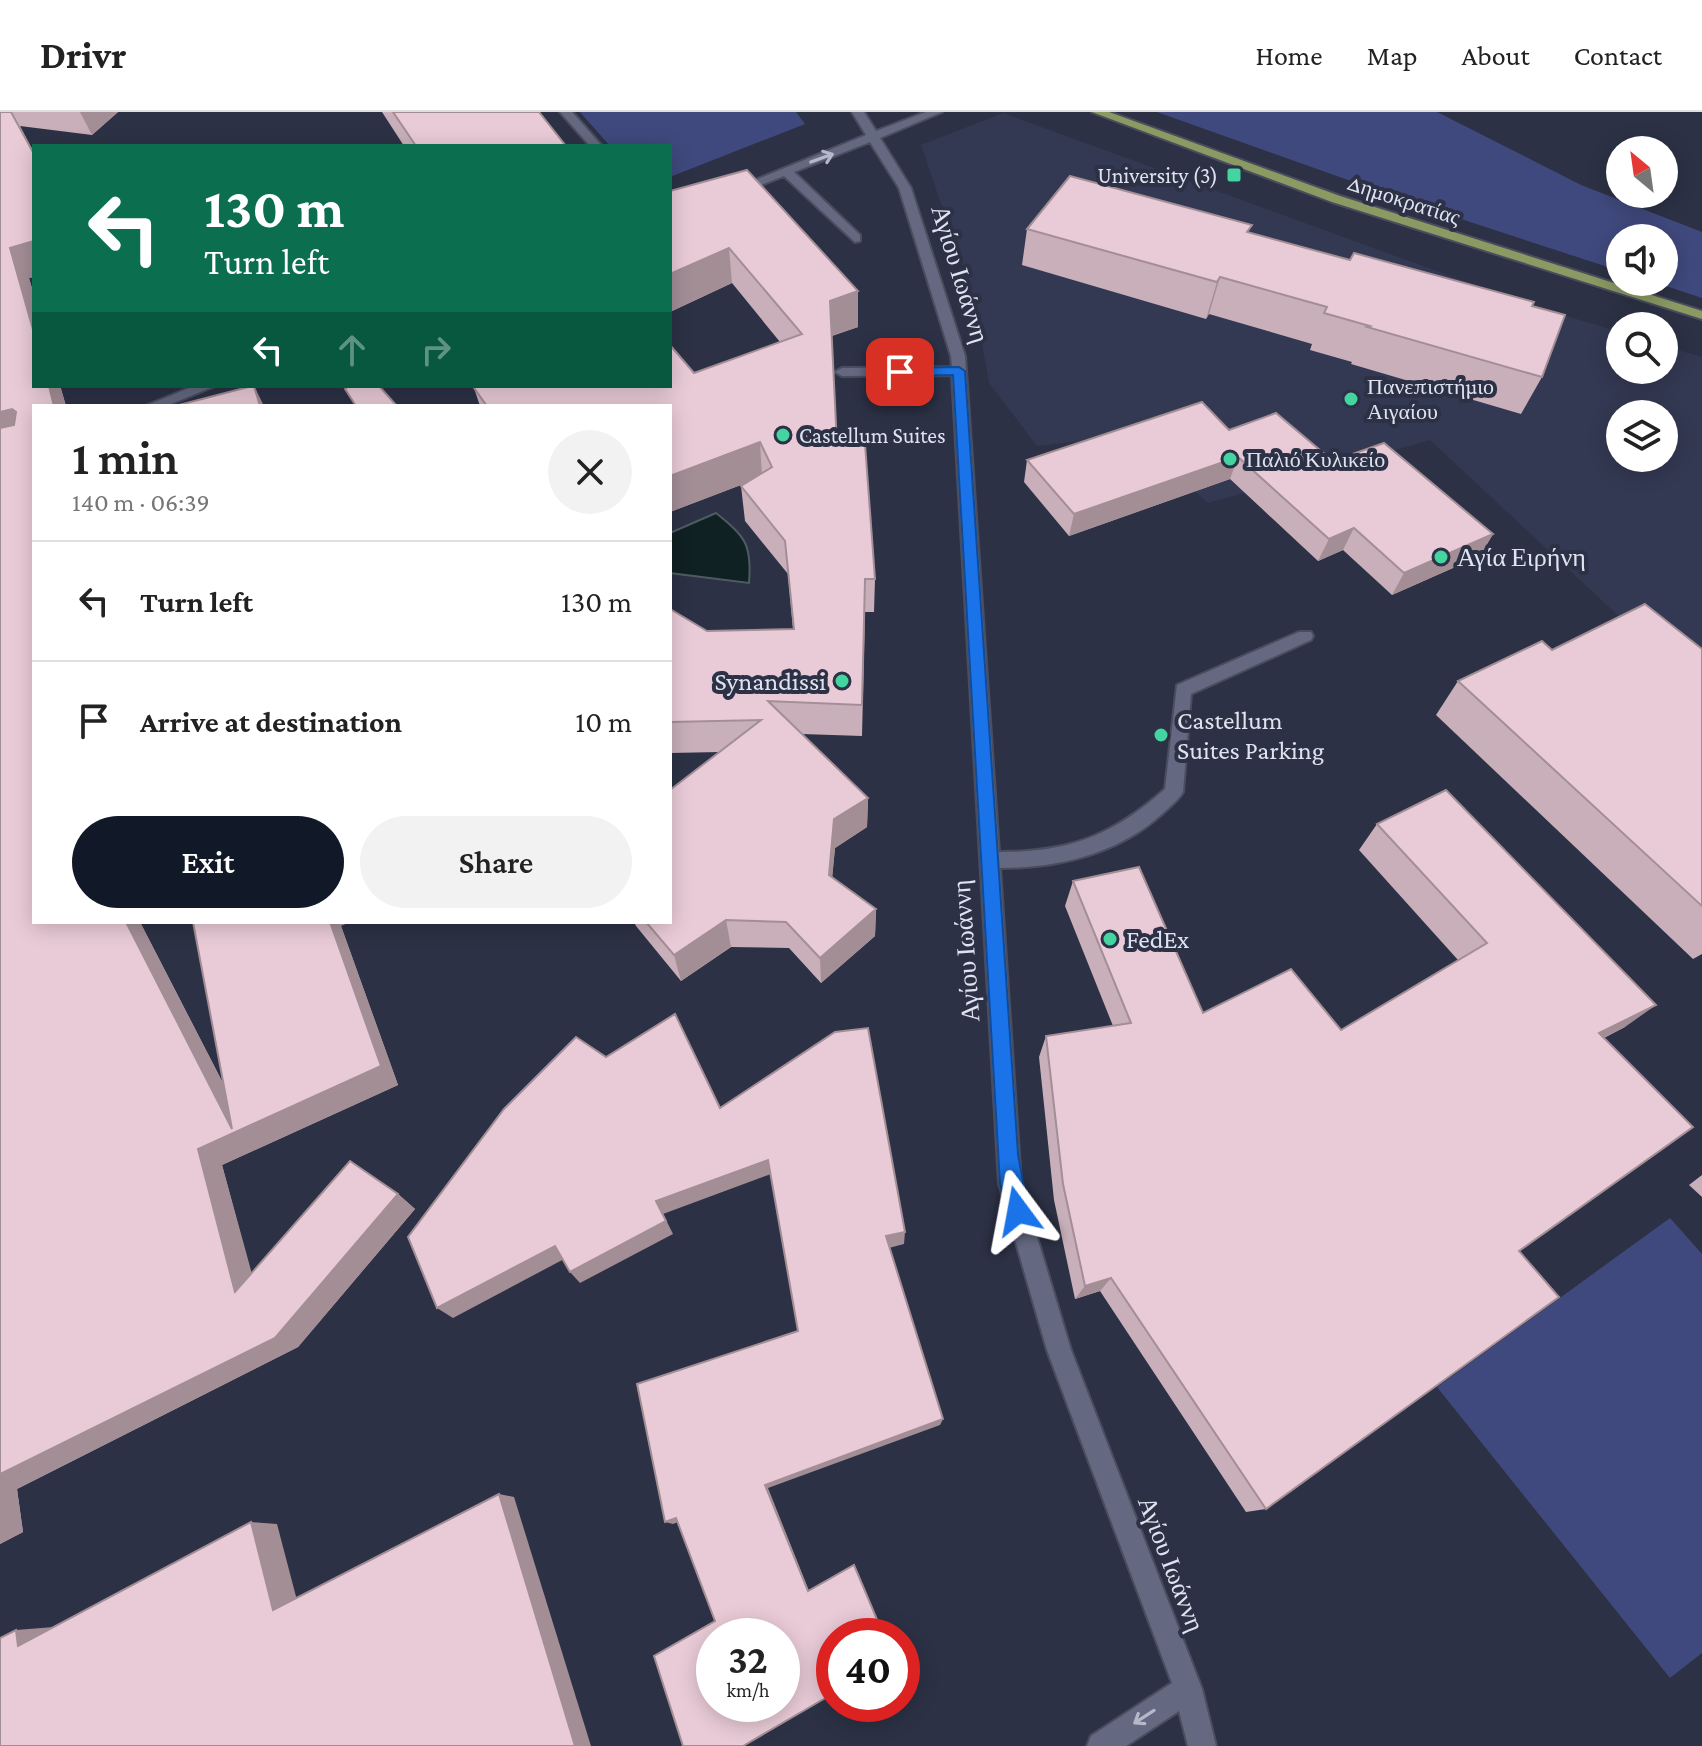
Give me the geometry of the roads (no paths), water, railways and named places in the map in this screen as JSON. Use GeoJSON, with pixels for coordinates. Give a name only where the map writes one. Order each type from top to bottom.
{"type":"FeatureCollection","features":[{"type":"Feature","properties":{"kind":"main road","name":"Δημοκρατίας"},"geometry":{"type":"LineString","coordinates":[[1098,112],[1336,199],[1702,315]]}},
{"type":"Feature","properties":{"kind":"street"},"geometry":{"type":"LineString","coordinates":[[566,112],[594,144]]}},
{"type":"Feature","properties":{"kind":"street","name":"Αγίου Ιωάννη"},"geometry":{"type":"LineString","coordinates":[[858,112],[905,188],[958,356],[1010,1184],[1059,1350],[1188,1689],[1202,1746]]}},
{"type":"Feature","properties":{"kind":"street"},"geometry":{"type":"LineString","coordinates":[[714,198],[936,112]]}},
{"type":"Feature","properties":{"kind":"street"},"geometry":{"type":"LineString","coordinates":[[786,171],[855,238]]}},
{"type":"Feature","properties":{"kind":"street"},"geometry":{"type":"LineString","coordinates":[[842,372],[959,371]]}},
{"type":"Feature","properties":{"kind":"street"},"geometry":{"type":"LineString","coordinates":[[158,404],[202,388]]}},
{"type":"Feature","properties":{"kind":"street"},"geometry":{"type":"LineString","coordinates":[[988,860],[1025,861],[1074,852],[1130,829],[1174,792],[1183,690],[1305,636]]}},
{"type":"Feature","properties":{"kind":"street"},"geometry":{"type":"LineString","coordinates":[[1101,1746],[1188,1689]]}},
{"type":"Feature","properties":{"kind":"place","name":"University (3)"},"geometry":{"type":"Point","coordinates":[1234,175]}},
{"type":"Feature","properties":{"kind":"place","name":"Πανεπιστήμιο Αιγαίου"},"geometry":{"type":"Point","coordinates":[1351,399]}},
{"type":"Feature","properties":{"kind":"place","name":"Castellum Suites"},"geometry":{"type":"Point","coordinates":[783,435]}},
{"type":"Feature","properties":{"kind":"place","name":"Παλιό Κυλικείο"},"geometry":{"type":"Point","coordinates":[1230,459]}},
{"type":"Feature","properties":{"kind":"place","name":"Αγία Ειρήνη"},"geometry":{"type":"Point","coordinates":[1441,557]}},
{"type":"Feature","properties":{"kind":"place","name":"Synandissi"},"geometry":{"type":"Point","coordinates":[842,681]}},
{"type":"Feature","properties":{"kind":"place","name":"Castellum Suites Parking"},"geometry":{"type":"Point","coordinates":[1161,735]}},
{"type":"Feature","properties":{"kind":"place","name":"FedEx"},"geometry":{"type":"Point","coordinates":[1110,939]}}]}
